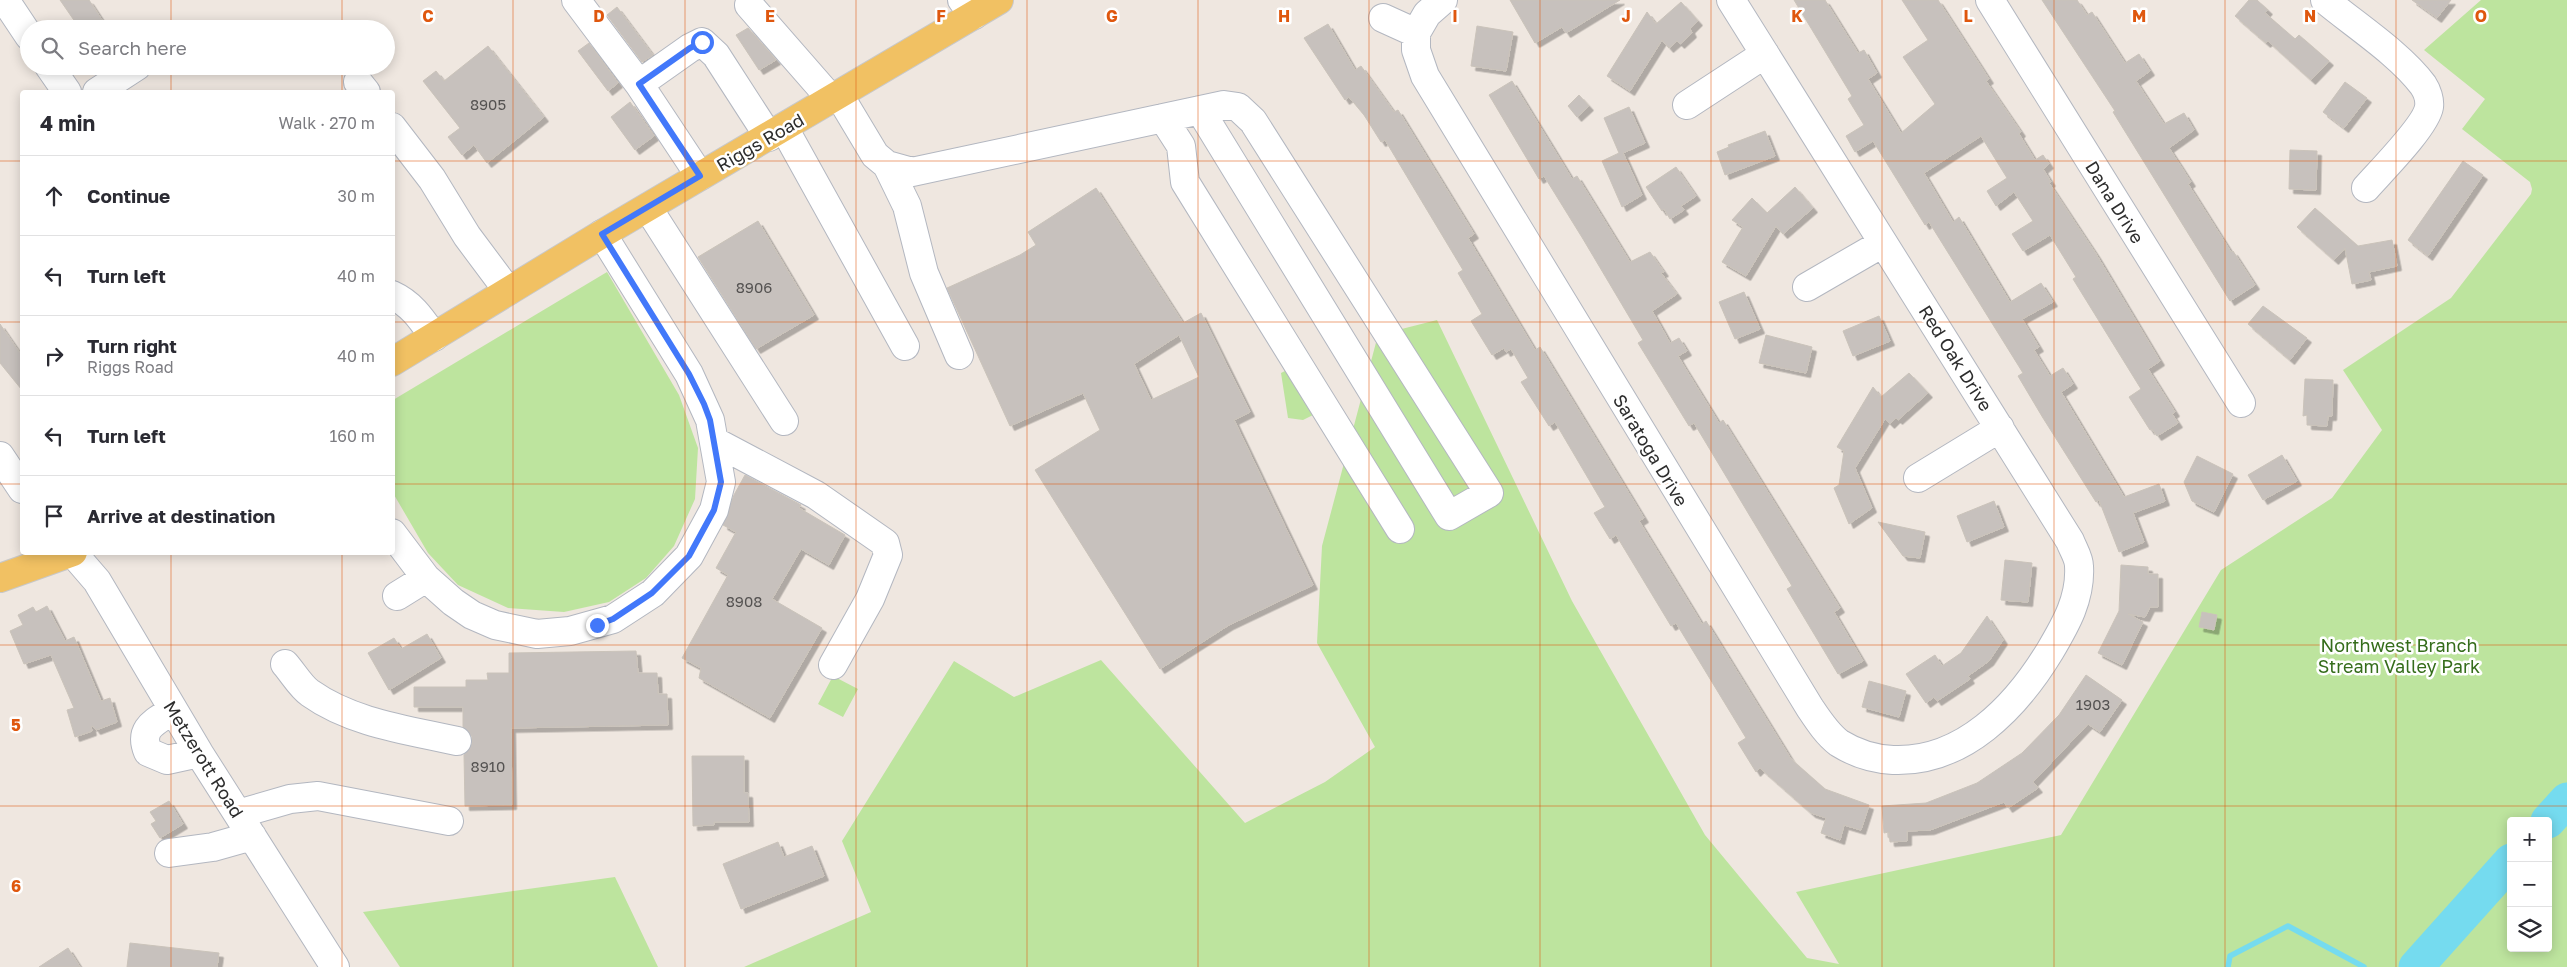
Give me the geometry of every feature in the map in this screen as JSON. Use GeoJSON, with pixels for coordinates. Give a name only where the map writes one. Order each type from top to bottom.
{"type":"FeatureCollection","features":[{"type":"Feature","properties":{"kind":"main road","name":"Riggs Road"},"geometry":{"type":"LineString","coordinates":[[395,360],[602,234],[835,98],[968,8],[1000,0]]}},
{"type":"Feature","properties":{"kind":"main road"},"geometry":{"type":"LineString","coordinates":[[0,578],[66,555]]}},
{"type":"Feature","properties":{"kind":"street"},"geometry":{"type":"LineString","coordinates":[[5,0],[20,22]]}},
{"type":"Feature","properties":{"kind":"street"},"geometry":{"type":"LineString","coordinates":[[576,0],[639,84],[700,176]]}},
{"type":"Feature","properties":{"kind":"street"},"geometry":{"type":"LineString","coordinates":[[1383,18],[1416,33],[1427,14],[1443,0]]}},
{"type":"Feature","properties":{"kind":"street","name":"Red Oak Drive"},"geometry":{"type":"LineString","coordinates":[[1732,0],[2070,541],[2079,564],[2074,606],[2064,627],[2025,689],[1995,720]]}},
{"type":"Feature","properties":{"kind":"street","name":"Dana Drive"},"geometry":{"type":"LineString","coordinates":[[1990,0],[2241,403]]}},
{"type":"Feature","properties":{"kind":"street"},"geometry":{"type":"LineString","coordinates":[[2325,0],[2407,68],[2427,92],[2429,106],[2423,119],[2401,149],[2366,188]]}},
{"type":"Feature","properties":{"kind":"street"},"geometry":{"type":"LineString","coordinates":[[749,4],[835,98],[875,155],[887,164],[912,172],[1200,110],[1224,105],[1238,107],[1253,121],[1488,493],[1449,516],[1200,110]]}},
{"type":"Feature","properties":{"kind":"street","name":"Saratoga Drive"},"geometry":{"type":"LineString","coordinates":[[1416,33],[1416,50],[1425,76],[1810,708],[1828,733],[1839,743],[1860,754],[1882,759],[1907,760],[1932,756],[1958,746],[1995,720]]}},
{"type":"Feature","properties":{"kind":"street"},"geometry":{"type":"LineString","coordinates":[[639,84],[690,48],[702,42],[716,55],[776,133],[905,346]]}},
{"type":"Feature","properties":{"kind":"street"},"geometry":{"type":"LineString","coordinates":[[1687,105],[1765,54]]}},
{"type":"Feature","properties":{"kind":"street"},"geometry":{"type":"LineString","coordinates":[[55,75],[65,90]]}},
{"type":"Feature","properties":{"kind":"street"},"geometry":{"type":"LineString","coordinates":[[100,90],[123,75]]}},
{"type":"Feature","properties":{"kind":"street"},"geometry":{"type":"LineString","coordinates":[[1163,118],[1180,146],[1185,182],[1400,529]]}},
{"type":"Feature","properties":{"kind":"street"},"geometry":{"type":"LineString","coordinates":[[395,131],[432,179],[466,236],[508,291]]}},
{"type":"Feature","properties":{"kind":"street"},"geometry":{"type":"LineString","coordinates":[[887,164],[907,206],[924,273],[959,355]]}},
{"type":"Feature","properties":{"kind":"street"},"geometry":{"type":"LineString","coordinates":[[648,208],[784,421]]}},
{"type":"Feature","properties":{"kind":"street"},"geometry":{"type":"LineString","coordinates":[[395,537],[426,578],[452,602],[472,615],[495,625],[537,634],[553,634],[597,625],[613,619],[652,593],[689,556],[714,510],[721,482],[707,412],[689,374],[602,234]]}},
{"type":"Feature","properties":{"kind":"street"},"geometry":{"type":"LineString","coordinates":[[1807,288],[1883,243]]}},
{"type":"Feature","properties":{"kind":"street"},"geometry":{"type":"LineString","coordinates":[[395,296],[403,299],[416,311],[434,337]]}},
{"type":"Feature","properties":{"kind":"street"},"geometry":{"type":"LineString","coordinates":[[1918,478],[2000,428]]}},
{"type":"Feature","properties":{"kind":"street"},"geometry":{"type":"LineString","coordinates":[[714,441],[816,495],[885,543],[888,555],[870,599],[833,665]]}},
{"type":"Feature","properties":{"kind":"street"},"geometry":{"type":"LineString","coordinates":[[0,456],[20,486]]}},
{"type":"Feature","properties":{"kind":"street","name":"Metzerott Road"},"geometry":{"type":"LineString","coordinates":[[74,555],[97,581],[199,753],[335,967]]}},
{"type":"Feature","properties":{"kind":"street"},"geometry":{"type":"LineString","coordinates":[[397,596],[426,578]]}},
{"type":"Feature","properties":{"kind":"street"},"geometry":{"type":"LineString","coordinates":[[285,664],[309,693],[340,710],[381,724],[457,741]]}},
{"type":"Feature","properties":{"kind":"street"},"geometry":{"type":"LineString","coordinates":[[173,710],[145,733],[144,741],[148,752],[167,760],[199,753]]}},
{"type":"Feature","properties":{"kind":"street"},"geometry":{"type":"LineString","coordinates":[[169,854],[213,847],[290,798],[318,796],[449,821]]}},
{"type":"Feature","properties":{"kind":"green space","name":"Northwest Branch Stream Valley Park"},"geometry":{"type":"Polygon","coordinates":[[[2481,0],[2567,0],[2567,967],[744,967],[871,912],[842,841],[954,661],[1014,697],[1101,660],[1245,823],[1325,782],[1375,747],[1317,643],[1322,546],[1378,335],[1437,320],[1572,601],[1705,835],[1807,958],[1839,964],[1796,892],[2061,835],[2221,570],[2332,498],[2382,430],[2343,370],[2451,298],[2531,194],[2530,182],[2462,129],[2485,99],[2424,50],[2481,0]]]}},
{"type":"Feature","properties":{"kind":"green space"},"geometry":{"type":"Polygon","coordinates":[[[607,272],[679,395],[698,448],[695,499],[674,546],[646,578],[609,602],[564,612],[508,608],[458,585],[428,553],[395,496],[395,399],[607,272]]]}},
{"type":"Feature","properties":{"kind":"green space"},"geometry":{"type":"Polygon","coordinates":[[[1297,365],[1319,412],[1303,420],[1288,418],[1281,373],[1297,365]]]}},
{"type":"Feature","properties":{"kind":"green space"},"geometry":{"type":"Polygon","coordinates":[[[833,676],[858,689],[843,717],[818,704],[833,676]]]}},
{"type":"Feature","properties":{"kind":"green space"},"geometry":{"type":"Polygon","coordinates":[[[615,877],[658,967],[400,967],[363,912],[615,877]]]}},
{"type":"Feature","properties":{"kind":"building"},"geometry":{"type":"Polygon","coordinates":[[[60,0],[89,0],[102,20],[74,20],[60,0]]]}},
{"type":"Feature","properties":{"kind":"building"},"geometry":{"type":"Polygon","coordinates":[[[1510,0],[1620,0],[1566,33],[1562,27],[1535,43],[1510,0]]]}},
{"type":"Feature","properties":{"kind":"building"},"geometry":{"type":"Polygon","coordinates":[[[1794,0],[1825,0],[1858,53],[1864,50],[1877,73],[1868,79],[1901,133],[1935,104],[1903,57],[1928,40],[1902,0],[1938,0],[1989,79],[1986,81],[2021,132],[2019,134],[2035,160],[2043,155],[2049,164],[2043,169],[2051,182],[2049,183],[2096,254],[2160,361],[2148,369],[2175,412],[2172,414],[2178,423],[2157,436],[2152,429],[2150,430],[2129,397],[2141,389],[2073,279],[2076,277],[2050,235],[2023,251],[2012,234],[2033,221],[2014,192],[1996,206],[1987,191],[2007,178],[1981,136],[1924,173],[1953,222],[1959,217],[2010,302],[2041,283],[2053,302],[2022,319],[2039,347],[2034,350],[2050,376],[2063,368],[2073,384],[2061,392],[2124,497],[2159,484],[2165,501],[2133,513],[2144,542],[2119,552],[2099,500],[2096,502],[2043,418],[2018,376],[2023,373],[1929,222],[1925,225],[1873,141],[1855,152],[1846,136],[1864,125],[1848,99],[1852,96],[1794,0]]]}},
{"type":"Feature","properties":{"kind":"building"},"geometry":{"type":"Polygon","coordinates":[[[2042,0],[2077,0],[2087,15],[2092,12],[2125,63],[2139,54],[2150,71],[2136,81],[2164,124],[2184,113],[2194,130],[2169,148],[2191,182],[2188,184],[2231,252],[2233,251],[2255,285],[2230,301],[2113,112],[2115,111],[2042,0]]]}},
{"type":"Feature","properties":{"kind":"building"},"geometry":{"type":"Polygon","coordinates":[[[2249,0],[2257,0],[2268,10],[2265,13],[2295,39],[2299,35],[2329,61],[2311,80],[2268,41],[2266,43],[2235,16],[2249,0]]]}},
{"type":"Feature","properties":{"kind":"building"},"geometry":{"type":"Polygon","coordinates":[[[2412,0],[2451,0],[2437,18],[2412,0]]]}},
{"type":"Feature","properties":{"kind":"building"},"geometry":{"type":"Polygon","coordinates":[[[1681,2],[1698,21],[1690,29],[1692,33],[1680,44],[1677,41],[1669,48],[1662,40],[1630,91],[1607,76],[1647,12],[1656,24],[1681,2]]]}},
{"type":"Feature","properties":{"kind":"building"},"geometry":{"type":"Polygon","coordinates":[[[617,7],[653,55],[642,62],[607,15],[617,7]]]}},
{"type":"Feature","properties":{"kind":"building"},"geometry":{"type":"Polygon","coordinates":[[[1328,24],[1355,70],[1361,66],[1394,112],[1398,110],[1474,234],[1468,238],[1535,350],[1540,347],[1644,518],[1639,521],[1702,624],[1706,621],[1791,759],[1825,789],[1869,805],[1861,830],[1844,825],[1840,840],[1821,833],[1826,818],[1811,813],[1760,768],[1756,772],[1738,743],[1746,738],[1676,623],[1671,626],[1616,535],[1610,539],[1594,513],[1605,507],[1555,422],[1549,426],[1521,382],[1528,378],[1511,349],[1506,352],[1504,348],[1492,355],[1471,321],[1482,314],[1458,273],[1463,270],[1385,140],[1381,142],[1364,115],[1349,97],[1345,100],[1304,38],[1328,24]]]}},
{"type":"Feature","properties":{"kind":"building"},"geometry":{"type":"Polygon","coordinates":[[[1477,26],[1513,32],[1506,71],[1471,66],[1477,26]]]}},
{"type":"Feature","properties":{"kind":"building"},"geometry":{"type":"Polygon","coordinates":[[[748,28],[776,60],[759,70],[736,35],[748,28]]]}},
{"type":"Feature","properties":{"kind":"building"},"geometry":{"type":"Polygon","coordinates":[[[589,43],[618,83],[608,91],[578,51],[589,43]]]}},
{"type":"Feature","properties":{"kind":"building"},"geometry":{"type":"Polygon","coordinates":[[[488,46],[544,117],[487,163],[474,145],[462,155],[448,137],[460,128],[423,81],[436,71],[444,81],[488,46]]]}},
{"type":"Feature","properties":{"kind":"building"},"geometry":{"type":"Polygon","coordinates":[[[1512,81],[1572,179],[1577,176],[1630,262],[1650,252],[1664,272],[1661,273],[1677,294],[1652,311],[1670,343],[1679,338],[1687,351],[1678,356],[1719,423],[1723,420],[1840,608],[1834,612],[1863,661],[1838,674],[1787,589],[1792,586],[1694,423],[1689,426],[1638,343],[1643,340],[1583,239],[1544,176],[1539,179],[1489,95],[1512,81]]]}},
{"type":"Feature","properties":{"kind":"building"},"geometry":{"type":"Polygon","coordinates":[[[2345,82],[2367,98],[2344,128],[2323,112],[2345,82]]]}},
{"type":"Feature","properties":{"kind":"building"},"geometry":{"type":"Polygon","coordinates":[[[1579,95],[1589,106],[1577,117],[1568,106],[1579,95]]]}},
{"type":"Feature","properties":{"kind":"building"},"geometry":{"type":"Polygon","coordinates":[[[630,102],[654,136],[635,150],[611,117],[630,102]]]}},
{"type":"Feature","properties":{"kind":"building"},"geometry":{"type":"Polygon","coordinates":[[[1629,107],[1645,143],[1623,153],[1642,195],[1622,207],[1602,161],[1619,153],[1604,118],[1629,107]]]}},
{"type":"Feature","properties":{"kind":"building"},"geometry":{"type":"Polygon","coordinates":[[[1765,131],[1775,156],[1725,175],[1717,152],[1729,147],[1728,145],[1765,131]]]}},
{"type":"Feature","properties":{"kind":"building"},"geometry":{"type":"Polygon","coordinates":[[[2290,150],[2317,151],[2316,190],[2289,189],[2290,150]]]}},
{"type":"Feature","properties":{"kind":"building"},"geometry":{"type":"Polygon","coordinates":[[[2463,161],[2483,175],[2428,256],[2408,240],[2463,161]]]}},
{"type":"Feature","properties":{"kind":"building"},"geometry":{"type":"Polygon","coordinates":[[[1676,167],[1696,196],[1681,206],[1684,210],[1670,219],[1664,209],[1662,211],[1646,187],[1676,167]]]}},
{"type":"Feature","properties":{"kind":"building"},"geometry":{"type":"Polygon","coordinates":[[[1795,187],[1813,208],[1783,234],[1776,226],[1746,276],[1722,262],[1743,227],[1732,220],[1752,198],[1767,213],[1795,187]]]}},
{"type":"Feature","properties":{"kind":"building"},"geometry":{"type":"Polygon","coordinates":[[[1096,188],[1183,323],[1201,313],[1250,412],[1234,420],[1313,585],[1229,625],[1160,669],[1035,470],[1100,430],[1083,393],[1010,426],[947,288],[1020,255],[1036,245],[1028,232],[1096,188]],[[1179,335],[1134,364],[1151,400],[1199,377],[1179,335]]]}},
{"type":"Feature","properties":{"kind":"building"},"geometry":{"type":"Polygon","coordinates":[[[2315,208],[2358,246],[2392,240],[2397,266],[2369,272],[2371,280],[2352,284],[2345,248],[2334,260],[2297,227],[2315,208]]]}},
{"type":"Feature","properties":{"kind":"building"},"geometry":{"type":"Polygon","coordinates":[[[758,221],[814,315],[756,349],[698,257],[758,221]]]}},
{"type":"Feature","properties":{"kind":"building"},"geometry":{"type":"Polygon","coordinates":[[[1744,292],[1760,329],[1735,339],[1719,302],[1744,292]]]}},
{"type":"Feature","properties":{"kind":"building"},"geometry":{"type":"Polygon","coordinates":[[[2263,306],[2307,338],[2290,360],[2248,324],[2263,306]]]}},
{"type":"Feature","properties":{"kind":"building"},"geometry":{"type":"Polygon","coordinates":[[[1879,316],[1890,341],[1853,356],[1843,331],[1879,316]]]}},
{"type":"Feature","properties":{"kind":"building"},"geometry":{"type":"Polygon","coordinates":[[[0,324],[20,353],[20,388],[0,363],[0,324]]]}},
{"type":"Feature","properties":{"kind":"building"},"geometry":{"type":"Polygon","coordinates":[[[1766,335],[1812,347],[1806,373],[1759,363],[1766,335]]]}},
{"type":"Feature","properties":{"kind":"building"},"geometry":{"type":"Polygon","coordinates":[[[1909,373],[1928,393],[1898,420],[1896,418],[1890,424],[1885,419],[1855,468],[1872,508],[1849,524],[1834,488],[1839,485],[1844,451],[1837,447],[1873,387],[1881,397],[1909,373]]]}},
{"type":"Feature","properties":{"kind":"building"},"geometry":{"type":"Polygon","coordinates":[[[2305,379],[2333,380],[2332,416],[2328,416],[2327,426],[2307,425],[2307,415],[2303,416],[2305,379]]]}},
{"type":"Feature","properties":{"kind":"building"},"geometry":{"type":"Polygon","coordinates":[[[2282,455],[2297,481],[2263,500],[2248,475],[2282,455]]]}},
{"type":"Feature","properties":{"kind":"building"},"geometry":{"type":"Polygon","coordinates":[[[2197,456],[2233,474],[2214,512],[2192,501],[2184,482],[2197,456]]]}},
{"type":"Feature","properties":{"kind":"building"},"geometry":{"type":"Polygon","coordinates":[[[745,475],[801,505],[799,508],[845,535],[829,565],[801,549],[772,599],[822,628],[770,718],[699,678],[701,668],[682,658],[728,575],[716,568],[736,532],[723,525],[734,495],[745,475]]]}},
{"type":"Feature","properties":{"kind":"building"},"geometry":{"type":"Polygon","coordinates":[[[1994,501],[2004,527],[1967,542],[1957,516],[1994,501]]]}},
{"type":"Feature","properties":{"kind":"building"},"geometry":{"type":"Polygon","coordinates":[[[1878,522],[1925,532],[1920,558],[1903,556],[1878,522]]]}},
{"type":"Feature","properties":{"kind":"building"},"geometry":{"type":"Polygon","coordinates":[[[2005,560],[2032,563],[2028,602],[2001,600],[2005,560]]]}},
{"type":"Feature","properties":{"kind":"building"},"geometry":{"type":"Polygon","coordinates":[[[2121,565],[2148,567],[2148,574],[2158,574],[2158,607],[2150,607],[2145,617],[2128,614],[2143,622],[2122,665],[2098,653],[2119,611],[2121,565]]]}},
{"type":"Feature","properties":{"kind":"building"},"geometry":{"type":"Polygon","coordinates":[[[47,606],[65,641],[74,637],[101,701],[110,698],[117,722],[96,730],[93,726],[91,727],[92,731],[75,737],[67,710],[74,708],[51,655],[24,664],[10,631],[23,625],[18,615],[33,607],[36,612],[47,606]]]}},
{"type":"Feature","properties":{"kind":"building"},"geometry":{"type":"Polygon","coordinates":[[[2202,612],[2217,615],[2214,630],[2199,627],[2202,612]]]}},
{"type":"Feature","properties":{"kind":"building"},"geometry":{"type":"Polygon","coordinates":[[[1987,616],[2003,640],[1989,661],[1968,676],[1970,679],[1937,701],[1934,697],[1926,703],[1906,674],[1935,655],[1942,666],[1961,653],[1987,616]]]}},
{"type":"Feature","properties":{"kind":"building"},"geometry":{"type":"Polygon","coordinates":[[[427,634],[441,658],[389,690],[368,653],[394,638],[401,649],[427,634]]]}},
{"type":"Feature","properties":{"kind":"building"},"geometry":{"type":"Polygon","coordinates":[[[636,651],[638,673],[657,673],[658,694],[667,694],[668,725],[511,728],[512,805],[465,806],[464,755],[472,744],[472,736],[463,727],[463,707],[414,707],[414,687],[466,687],[466,680],[488,680],[487,673],[509,673],[509,653],[636,651]]]}},
{"type":"Feature","properties":{"kind":"building"},"geometry":{"type":"Polygon","coordinates":[[[2086,675],[2122,700],[2100,732],[2088,724],[2033,782],[2038,788],[2008,808],[2004,802],[1930,830],[1907,831],[1907,841],[1890,842],[1889,832],[1884,833],[1882,806],[1926,803],[1977,783],[2022,753],[2059,715],[2086,675]]]}},
{"type":"Feature","properties":{"kind":"building"},"geometry":{"type":"Polygon","coordinates":[[[1869,681],[1906,691],[1899,717],[1862,707],[1869,681]]]}},
{"type":"Feature","properties":{"kind":"building"},"geometry":{"type":"Polygon","coordinates":[[[692,756],[744,756],[744,793],[748,793],[749,822],[714,822],[714,825],[693,826],[692,756]]]}},
{"type":"Feature","properties":{"kind":"building"},"geometry":{"type":"Polygon","coordinates":[[[169,801],[183,824],[160,838],[151,824],[156,821],[150,812],[169,801]]]}},
{"type":"Feature","properties":{"kind":"building"},"geometry":{"type":"Polygon","coordinates":[[[778,842],[784,857],[812,846],[824,876],[741,909],[723,864],[778,842]]]}},
{"type":"Feature","properties":{"kind":"building"},"geometry":{"type":"Polygon","coordinates":[[[130,943],[219,953],[217,967],[127,967],[130,943]]]}},
{"type":"Feature","properties":{"kind":"building"},"geometry":{"type":"Polygon","coordinates":[[[68,948],[80,967],[39,967],[68,948]]]}},
{"type":"Feature","properties":{"kind":"waterway"},"geometry":{"type":"LineString","coordinates":[[2552,817],[2567,800]]}},
{"type":"Feature","properties":{"kind":"waterway"},"geometry":{"type":"LineString","coordinates":[[2416,967],[2510,862]]}},
{"type":"Feature","properties":{"kind":"waterway"},"geometry":{"type":"LineString","coordinates":[[2228,967],[2230,956],[2288,926],[2364,967]]}},
{"type":"Feature","properties":{"kind":"route"},"geometry":{"type":"LineString","coordinates":[[597,625],[613,619],[632,608],[674,574],[689,556],[701,537],[714,510],[721,482],[710,420],[704,404],[689,374],[602,234],[700,176],[639,84],[690,48],[702,42]]}}]}
